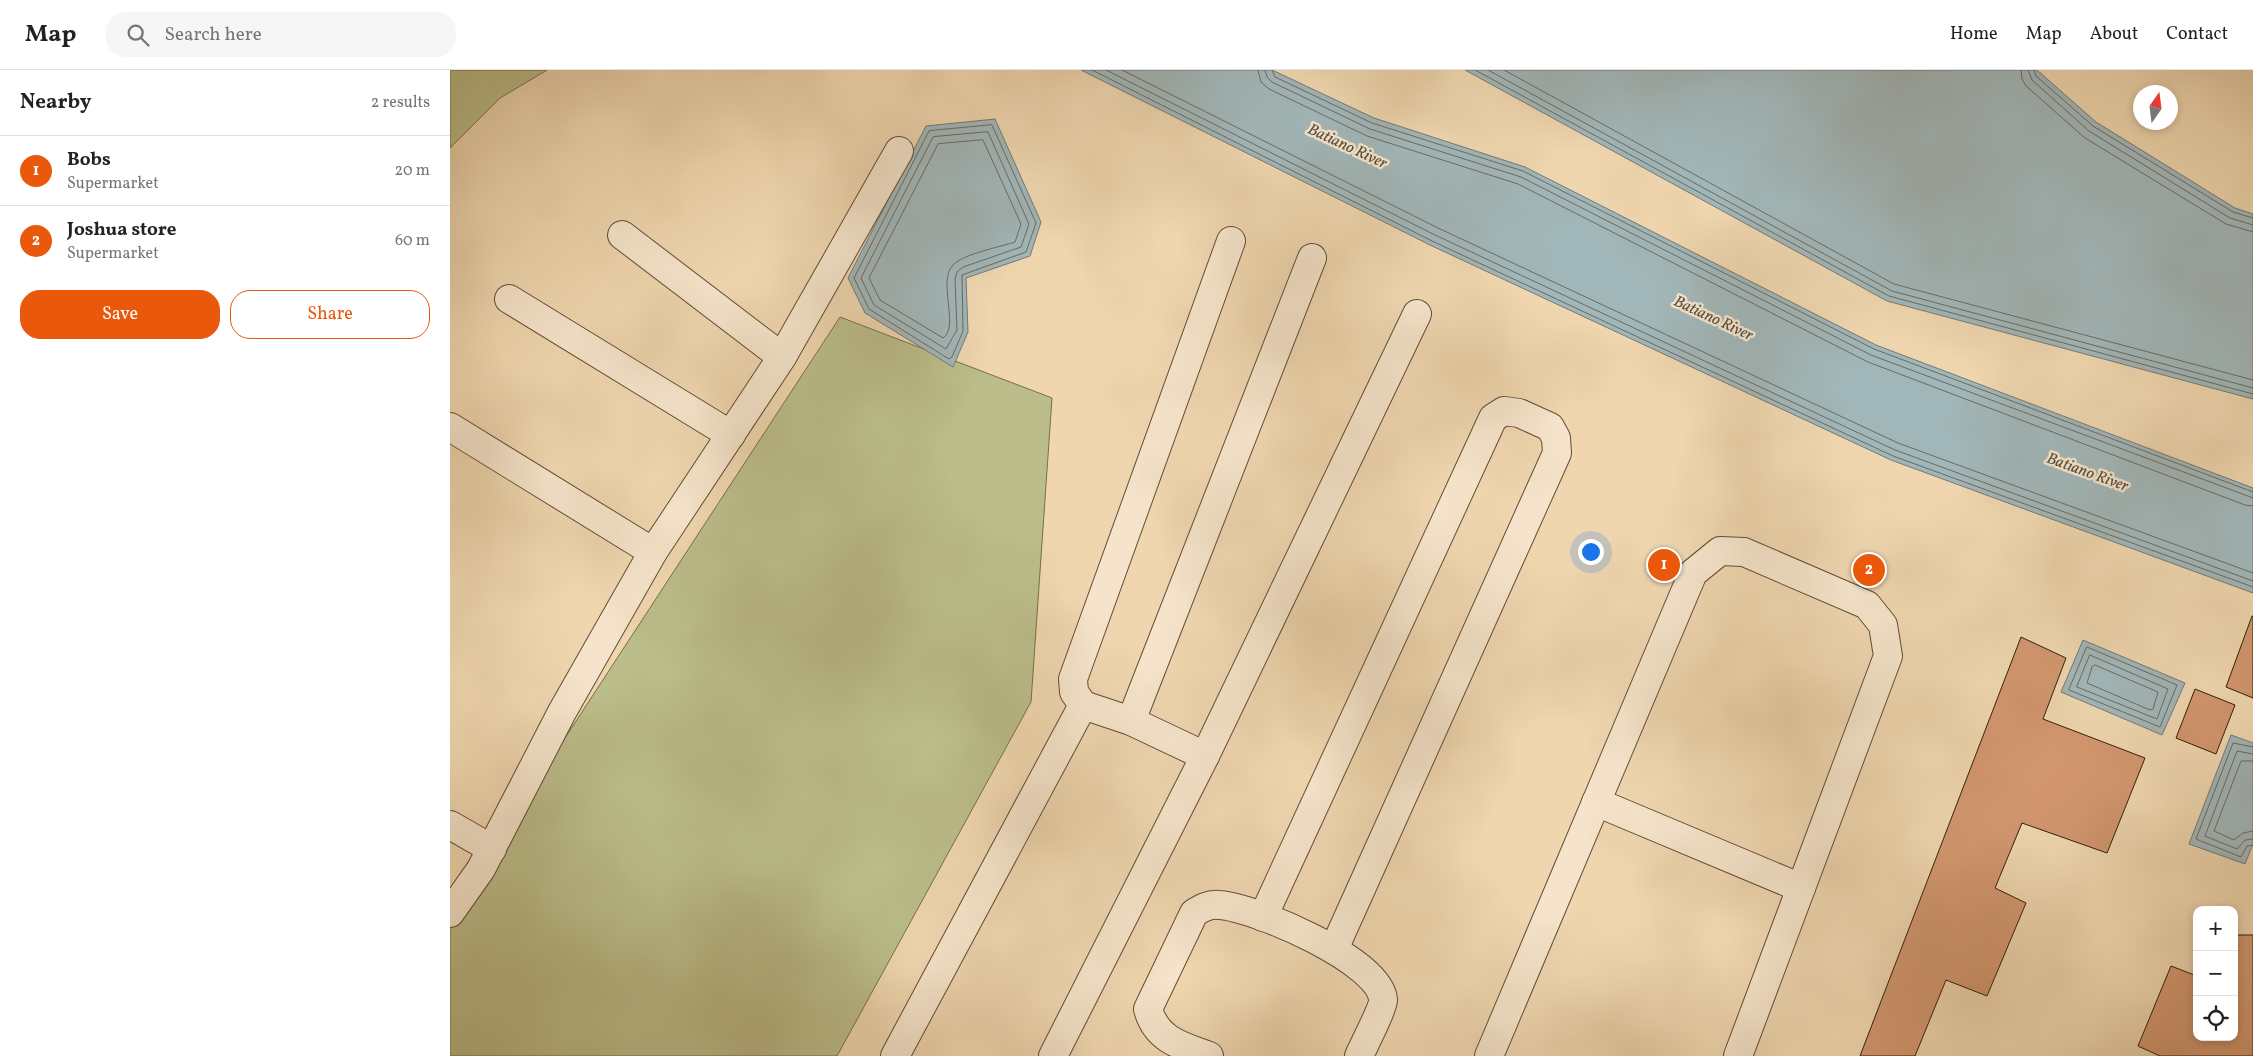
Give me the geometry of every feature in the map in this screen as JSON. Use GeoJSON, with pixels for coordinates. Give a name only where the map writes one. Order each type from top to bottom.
{"type":"FeatureCollection","features":[{"type":"Feature","properties":{"kind":"street"},"geometry":{"type":"LineString","coordinates":[[450,912],[481,869],[562,712],[653,552],[782,357],[899,151]]}},
{"type":"Feature","properties":{"kind":"street"},"geometry":{"type":"LineString","coordinates":[[622,234],[782,357]]}},
{"type":"Feature","properties":{"kind":"street"},"geometry":{"type":"LineString","coordinates":[[1205,756],[1131,721],[1084,705],[1074,692],[1073,678],[1231,241]]}},
{"type":"Feature","properties":{"kind":"street"},"geometry":{"type":"LineString","coordinates":[[1131,721],[1312,258]]}},
{"type":"Feature","properties":{"kind":"street"},"geometry":{"type":"LineString","coordinates":[[509,300],[731,435]]}},
{"type":"Feature","properties":{"kind":"street"},"geometry":{"type":"LineString","coordinates":[[1053,1056],[1205,756],[1417,314]]}},
{"type":"Feature","properties":{"kind":"street"},"geometry":{"type":"LineString","coordinates":[[1263,917],[1493,418],[1504,411],[1519,413],[1550,427],[1556,438],[1557,453],[1334,948]]}},
{"type":"Feature","properties":{"kind":"street"},"geometry":{"type":"LineString","coordinates":[[450,427],[653,552]]}},
{"type":"Feature","properties":{"kind":"street"},"geometry":{"type":"LineString","coordinates":[[1489,1056],[1693,573],[1720,552],[1744,552],[1866,605],[1883,625],[1888,656],[1738,1056]]}},
{"type":"Feature","properties":{"kind":"street"},"geometry":{"type":"LineString","coordinates":[[895,1056],[1084,705]]}},
{"type":"Feature","properties":{"kind":"street"},"geometry":{"type":"LineString","coordinates":[[1596,802],[1801,888]]}},
{"type":"Feature","properties":{"kind":"street"},"geometry":{"type":"LineString","coordinates":[[450,825],[492,849]]}},
{"type":"Feature","properties":{"kind":"street"},"geometry":{"type":"LineString","coordinates":[[1209,1056],[1177,1050],[1157,1030],[1148,1009],[1194,913],[1207,906],[1220,905],[1263,917],[1334,948],[1372,976],[1380,986],[1383,1001],[1359,1056]]}},
{"type":"Feature","properties":{"kind":"green space"},"geometry":{"type":"Polygon","coordinates":[[[450,70],[547,70],[500,98],[450,148],[450,70]]]}},
{"type":"Feature","properties":{"kind":"green space"},"geometry":{"type":"Polygon","coordinates":[[[840,317],[1052,398],[1031,702],[837,1056],[450,1056],[450,914],[840,317]]]}},
{"type":"Feature","properties":{"kind":"water","name":"Batiano River"},"geometry":{"type":"Polygon","coordinates":[[[1081,70],[1272,70],[1374,118],[1525,167],[1876,345],[2253,488],[2253,593],[1891,460],[1430,245],[1081,70]]]}},
{"type":"Feature","properties":{"kind":"water"},"geometry":{"type":"Polygon","coordinates":[[[1465,70],[2037,70],[2096,122],[2235,208],[2253,214],[2253,399],[1887,301],[1465,70]]]}},
{"type":"Feature","properties":{"kind":"water"},"geometry":{"type":"Polygon","coordinates":[[[995,119],[1041,222],[1030,256],[966,278],[968,332],[953,367],[865,313],[848,278],[926,126],[995,119]]]}},
{"type":"Feature","properties":{"kind":"water"},"geometry":{"type":"Polygon","coordinates":[[[2083,640],[2185,683],[2162,735],[2061,692],[2083,640]]]}},
{"type":"Feature","properties":{"kind":"water"},"geometry":{"type":"Polygon","coordinates":[[[2231,735],[2253,743],[2253,844],[2245,864],[2189,844],[2231,735]]]}},
{"type":"Feature","properties":{"kind":"building"},"geometry":{"type":"Polygon","coordinates":[[[2253,616],[2253,698],[2226,687],[2253,616]]]}},
{"type":"Feature","properties":{"kind":"building"},"geometry":{"type":"Polygon","coordinates":[[[2021,637],[2066,658],[2043,719],[2145,758],[2107,853],[2022,823],[1995,888],[2026,903],[1987,996],[1946,980],[1915,1056],[1860,1056],[2021,637]]]}},
{"type":"Feature","properties":{"kind":"building"},"geometry":{"type":"Polygon","coordinates":[[[2195,689],[2235,705],[2216,754],[2176,738],[2195,689]]]}},
{"type":"Feature","properties":{"kind":"building"},"geometry":{"type":"Polygon","coordinates":[[[2238,935],[2253,935],[2253,1056],[2160,1056],[2138,1046],[2171,966],[2193,974],[2193,1041],[2238,1041],[2238,935]]]}},
{"type":"Feature","properties":{"kind":"place","name":"Bobs"},"geometry":{"type":"Point","coordinates":[1664,565]}},
{"type":"Feature","properties":{"kind":"place","name":"Joshua store"},"geometry":{"type":"Point","coordinates":[1869,570]}}]}
